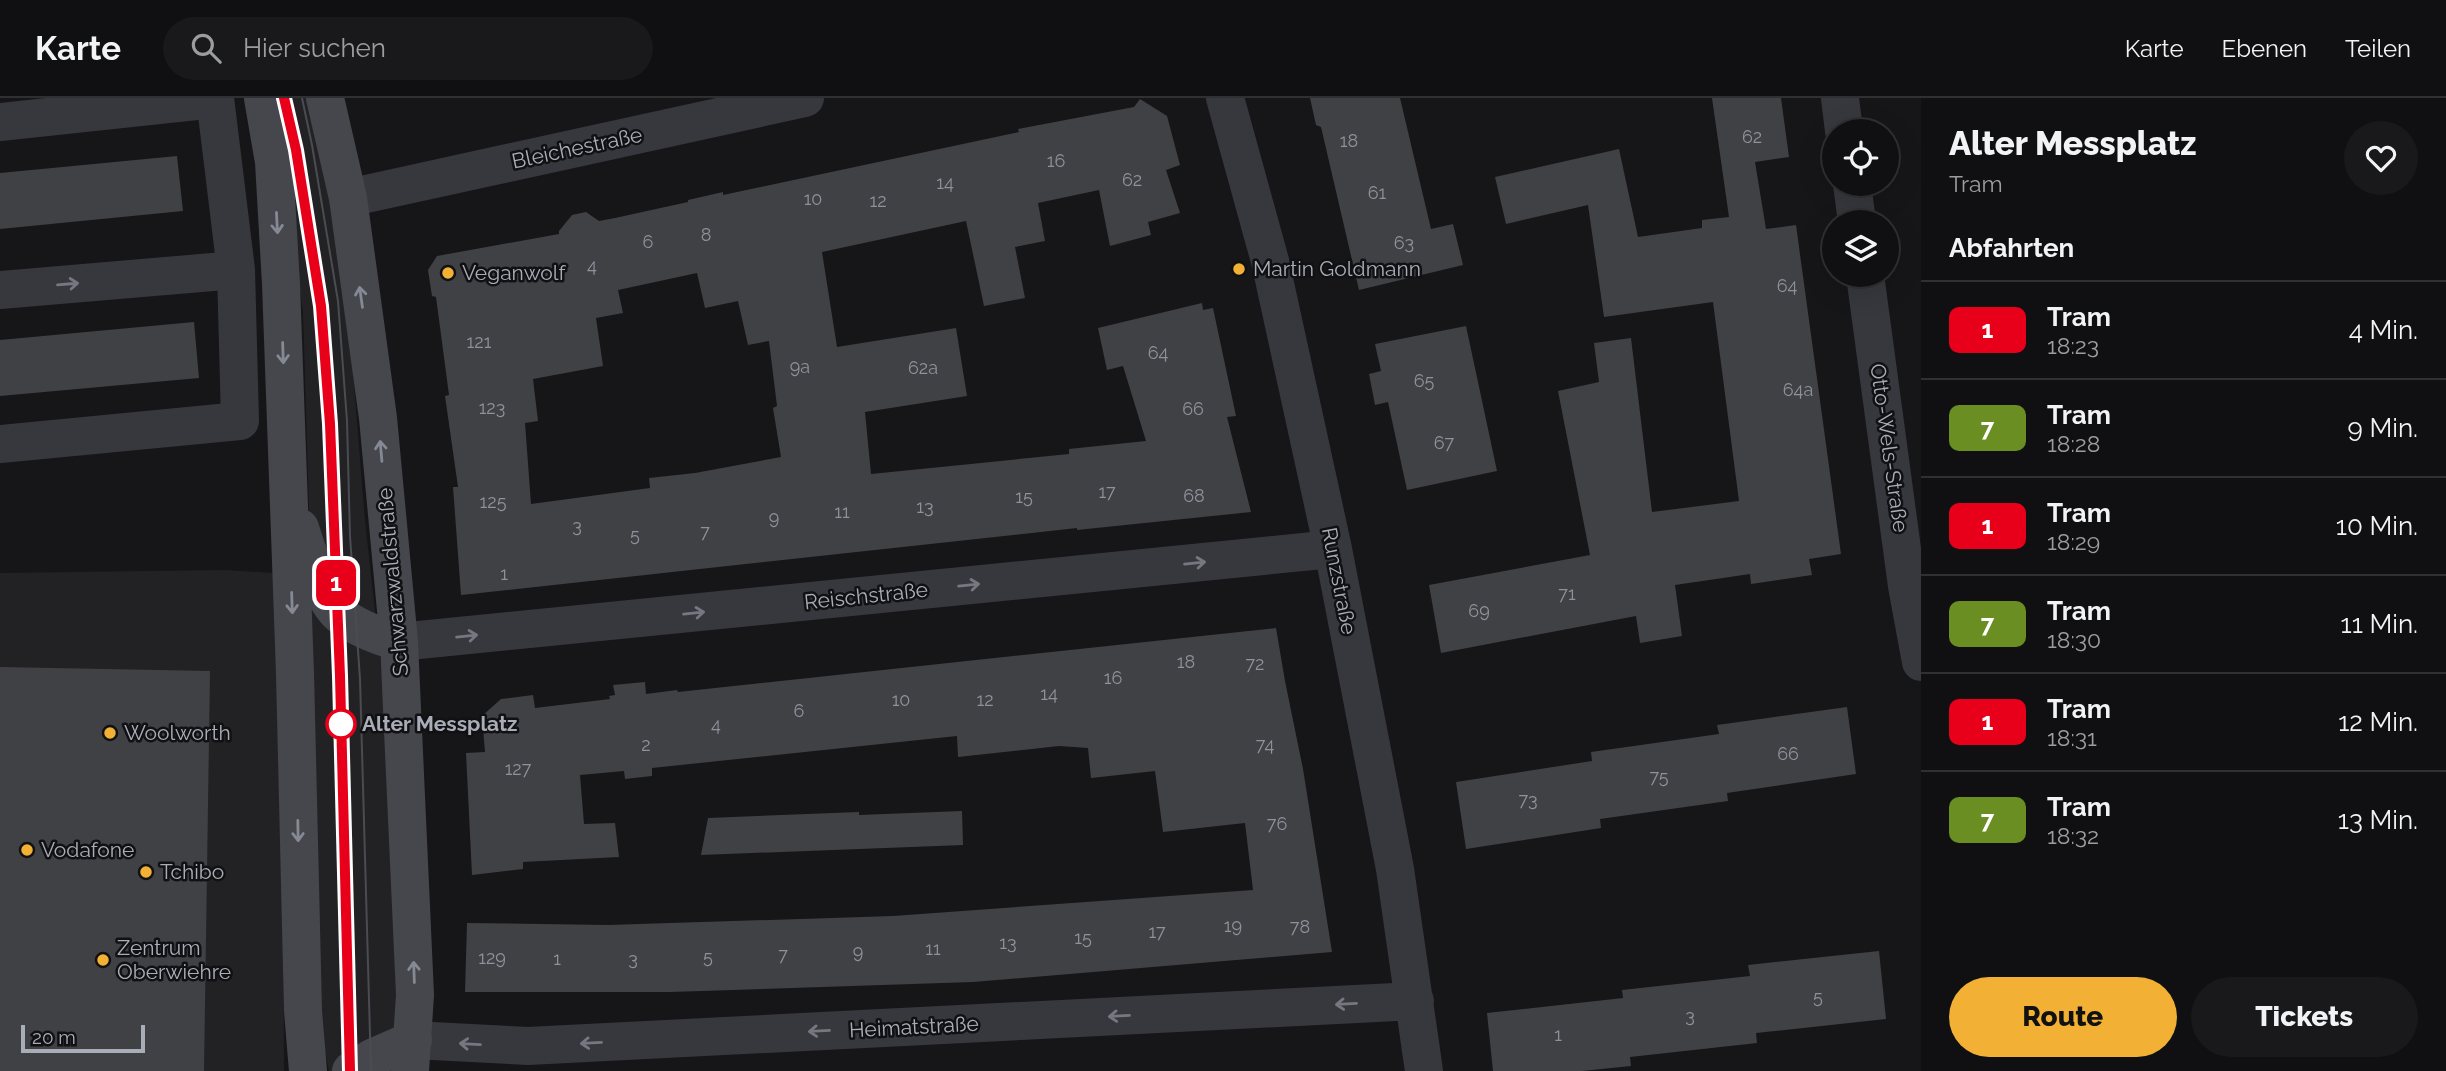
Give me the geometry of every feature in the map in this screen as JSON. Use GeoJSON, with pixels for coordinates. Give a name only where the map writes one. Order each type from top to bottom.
{"type":"FeatureCollection","features":[{"type":"Feature","properties":{"kind":"main road"},"geometry":{"type":"LineString","coordinates":[[263,98],[274,162],[281,284],[295,673],[303,1011],[308,1071]]}},
{"type":"Feature","properties":{"kind":"main road","name":"Schwarzwaldstraße"},"geometry":{"type":"LineString","coordinates":[[326,98],[348,198],[378,418],[399,642],[415,995],[412,1056]]}},
{"type":"Feature","properties":{"kind":"main road"},"geometry":{"type":"LineString","coordinates":[[287,486],[315,574],[337,612],[369,633],[399,642]]}},
{"type":"Feature","properties":{"kind":"main road"},"geometry":{"type":"LineString","coordinates":[[351,1071],[372,1058],[412,1056]]}},
{"type":"Feature","properties":{"kind":"street","name":"Bleichestraße"},"geometry":{"type":"LineString","coordinates":[[348,198],[805,98]]}},
{"type":"Feature","properties":{"kind":"street","name":"Runzstraße"},"geometry":{"type":"LineString","coordinates":[[1225,98],[1270,261],[1333,549],[1395,869],[1424,1071]]}},
{"type":"Feature","properties":{"kind":"street"},"geometry":{"type":"LineString","coordinates":[[1840,98],[1843,119]]}},
{"type":"Feature","properties":{"kind":"street"},"geometry":{"type":"LineString","coordinates":[[0,122],[215,99],[236,271],[240,421],[0,444]]}},
{"type":"Feature","properties":{"kind":"street"},"geometry":{"type":"LineString","coordinates":[[0,290],[236,271]]}},
{"type":"Feature","properties":{"kind":"street","name":"Otto-Wels-Straße"},"geometry":{"type":"LineString","coordinates":[[1867,287],[1907,586],[1921,662]]}},
{"type":"Feature","properties":{"kind":"street","name":"Reischstraße"},"geometry":{"type":"LineString","coordinates":[[399,642],[1333,549]]}},
{"type":"Feature","properties":{"kind":"street","name":"Heimatstraße"},"geometry":{"type":"LineString","coordinates":[[412,1056],[527,1046],[1415,1001]]}},
{"type":"Feature","properties":{"kind":"shaded area"},"geometry":{"type":"Polygon","coordinates":[[[267,98],[307,98],[332,205],[351,346],[365,521],[385,700],[397,998],[394,1071],[329,1071],[315,1001],[311,575],[303,312],[280,155],[267,98]]]}},
{"type":"Feature","properties":{"kind":"shaded area"},"geometry":{"type":"Polygon","coordinates":[[[225,570],[273,573],[283,792],[284,1071],[0,1071],[0,573],[225,570]]]}},
{"type":"Feature","properties":{"kind":"building"},"geometry":{"type":"Polygon","coordinates":[[[1310,98],[1400,98],[1431,229],[1453,224],[1463,265],[1359,290],[1321,127],[1316,125],[1310,98]]]}},
{"type":"Feature","properties":{"kind":"building"},"geometry":{"type":"Polygon","coordinates":[[[1712,98],[1781,98],[1789,157],[1755,162],[1766,229],[1796,225],[1841,554],[1809,559],[1812,575],[1751,584],[1750,574],[1675,585],[1682,636],[1640,643],[1636,616],[1441,653],[1429,585],[1590,555],[1558,391],[1599,382],[1594,343],[1631,338],[1652,512],[1739,501],[1713,302],[1604,317],[1588,205],[1506,224],[1495,177],[1619,149],[1638,237],[1702,228],[1702,220],[1729,217],[1712,98]]]}},
{"type":"Feature","properties":{"kind":"building"},"geometry":{"type":"Polygon","coordinates":[[[1140,99],[1167,116],[1180,165],[1166,170],[1180,213],[1148,222],[1151,235],[1110,246],[1099,190],[1038,203],[1045,241],[1015,247],[1025,298],[984,306],[966,221],[822,252],[837,347],[956,328],[967,396],[865,412],[871,474],[1069,454],[1069,449],[1146,441],[1123,366],[1107,370],[1098,328],[1202,303],[1203,310],[1213,308],[1236,416],[1227,417],[1251,512],[1077,528],[461,595],[453,487],[458,487],[445,396],[449,395],[436,297],[432,296],[428,270],[437,256],[559,234],[572,215],[586,212],[599,221],[615,218],[723,192],[723,195],[1019,132],[1018,129],[1134,107],[1140,99]],[[697,273],[618,290],[623,313],[596,318],[603,366],[533,379],[538,421],[525,423],[531,504],[650,488],[649,478],[695,473],[781,457],[773,408],[777,406],[769,341],[748,345],[738,301],[705,308],[697,273]]]}},
{"type":"Feature","properties":{"kind":"building"},"geometry":{"type":"Polygon","coordinates":[[[177,156],[183,211],[0,229],[0,173],[177,156]]]}},
{"type":"Feature","properties":{"kind":"building"},"geometry":{"type":"Polygon","coordinates":[[[194,322],[199,378],[0,396],[0,340],[194,322]]]}},
{"type":"Feature","properties":{"kind":"building"},"geometry":{"type":"Polygon","coordinates":[[[1466,326],[1497,471],[1407,490],[1388,402],[1375,405],[1369,374],[1381,371],[1375,344],[1466,326]]]}},
{"type":"Feature","properties":{"kind":"building"},"geometry":{"type":"Polygon","coordinates":[[[1276,628],[1303,769],[1332,952],[973,982],[670,992],[465,992],[467,923],[608,925],[893,916],[1253,890],[1245,823],[1163,832],[1155,771],[1091,778],[1088,748],[1059,746],[958,757],[957,736],[652,768],[652,776],[625,779],[624,771],[580,775],[584,824],[615,823],[619,857],[523,862],[523,869],[472,875],[466,753],[485,752],[482,716],[501,699],[533,695],[535,708],[610,699],[609,696],[615,695],[613,685],[645,682],[646,694],[678,692],[1276,628]]]}},
{"type":"Feature","properties":{"kind":"building","name":"Zentrum Oberwiehre"},"geometry":{"type":"Polygon","coordinates":[[[0,667],[210,671],[204,1071],[0,1071],[0,667]]]}},
{"type":"Feature","properties":{"kind":"building"},"geometry":{"type":"Polygon","coordinates":[[[1847,707],[1856,774],[1727,793],[1728,801],[1600,819],[1601,828],[1466,849],[1456,782],[1592,761],[1591,752],[1719,734],[1717,725],[1847,707]]]}},
{"type":"Feature","properties":{"kind":"building"},"geometry":{"type":"Polygon","coordinates":[[[962,811],[963,845],[701,855],[708,818],[962,811]]]}},
{"type":"Feature","properties":{"kind":"building"},"geometry":{"type":"Polygon","coordinates":[[[1879,951],[1886,1019],[1756,1033],[1757,1043],[1630,1057],[1631,1066],[1582,1071],[1493,1071],[1487,1013],[1623,998],[1622,990],[1750,976],[1748,965],[1879,951]]]}},
{"type":"Feature","properties":{"kind":"tram line"},"geometry":{"type":"LineString","coordinates":[[284,98],[296,150],[321,306],[330,424],[340,676],[350,1071]]}},
{"type":"Feature","properties":{"kind":"tram line","name":"1"},"geometry":{"type":"LineString","coordinates":[[284,98],[296,150],[321,306],[330,424],[340,676],[345,959],[350,1071]]}},
{"type":"Feature","properties":{"kind":"tram line"},"geometry":{"type":"LineString","coordinates":[[302,98],[338,301],[347,421],[350,536],[360,679],[371,1071]]}},
{"type":"Feature","properties":{"kind":"place","name":"Martin Goldmann"},"geometry":{"type":"Point","coordinates":[1239,269]}},
{"type":"Feature","properties":{"kind":"place","name":"Veganwolf"},"geometry":{"type":"Point","coordinates":[448,273]}},
{"type":"Feature","properties":{"kind":"place","name":"Alter Messplatz"},"geometry":{"type":"Point","coordinates":[341,724]}},
{"type":"Feature","properties":{"kind":"place","name":"Woolworth"},"geometry":{"type":"Point","coordinates":[110,733]}},
{"type":"Feature","properties":{"kind":"place","name":"Vodafone"},"geometry":{"type":"Point","coordinates":[27,850]}},
{"type":"Feature","properties":{"kind":"place","name":"Tchibo"},"geometry":{"type":"Point","coordinates":[146,872]}},
{"type":"Feature","properties":{"kind":"place","name":"Zentrum Oberwiehre"},"geometry":{"type":"Point","coordinates":[103,960]}}]}
